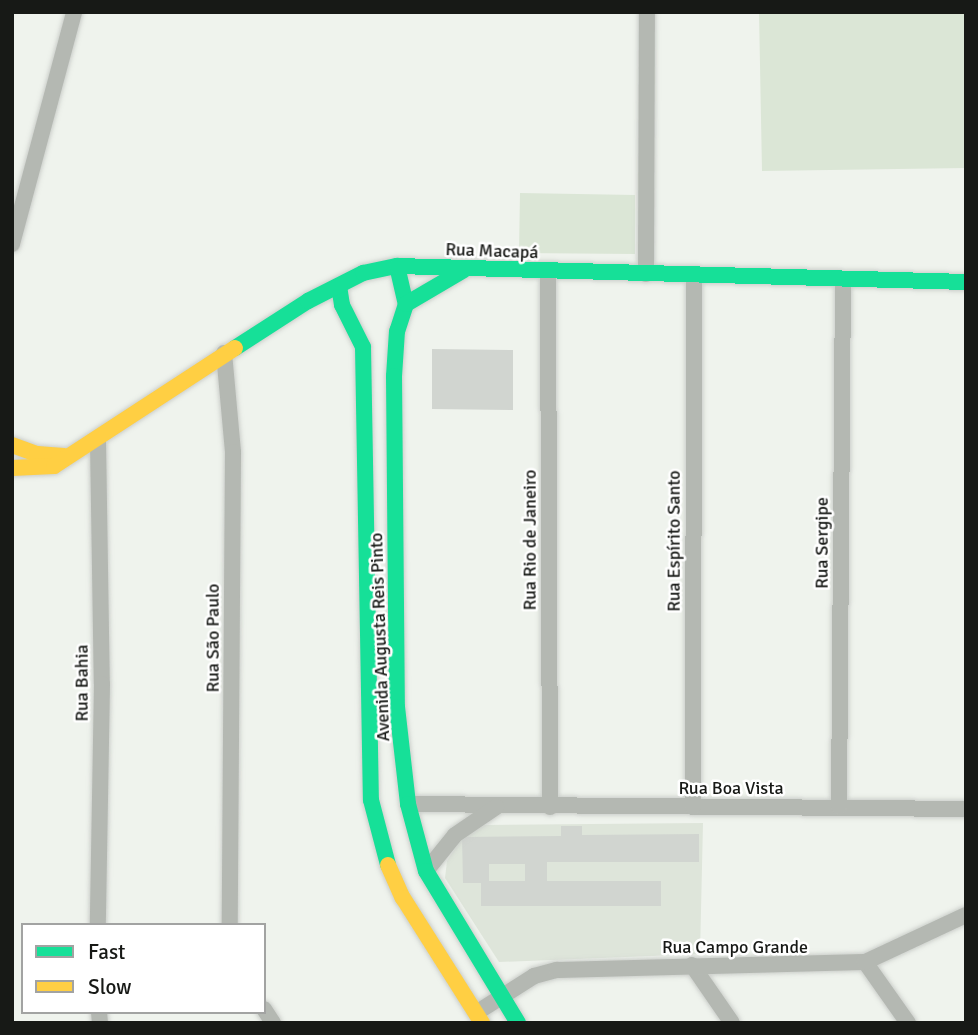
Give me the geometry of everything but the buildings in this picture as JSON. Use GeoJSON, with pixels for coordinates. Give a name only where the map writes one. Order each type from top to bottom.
{"type":"FeatureCollection","features":[{"type":"Feature","properties":{"kind":"street"},"geometry":{"type":"LineString","coordinates":[[12,244],[74,12]]}},
{"type":"Feature","properties":{"kind":"street"},"geometry":{"type":"LineString","coordinates":[[646,274],[647,12]]}},
{"type":"Feature","properties":{"kind":"street","name":"Rua Macapá"},"geometry":{"type":"LineString","coordinates":[[12,468],[54,466],[97,441],[224,353],[363,273],[397,266],[464,270],[966,282]]}},
{"type":"Feature","properties":{"kind":"street","name":"Avenida Augusta Reis Pinto"},"geometry":{"type":"LineString","coordinates":[[397,266],[406,304],[397,331],[394,376],[397,708],[408,804],[426,871],[499,996],[518,1023]]}},
{"type":"Feature","properties":{"kind":"street"},"geometry":{"type":"LineString","coordinates":[[406,304],[464,270]]}},
{"type":"Feature","properties":{"kind":"street","name":"Rua Rio de Janeiro"},"geometry":{"type":"LineString","coordinates":[[548,272],[550,807]]}},
{"type":"Feature","properties":{"kind":"street","name":"Rua Espírito Santo"},"geometry":{"type":"LineString","coordinates":[[694,275],[694,807]]}},
{"type":"Feature","properties":{"kind":"street","name":"Rua Sergipe"},"geometry":{"type":"LineString","coordinates":[[839,807],[843,279]]}},
{"type":"Feature","properties":{"kind":"street","name":"Avenida Augusta Reis Pinto"},"geometry":{"type":"LineString","coordinates":[[339,286],[342,305],[363,348],[371,800],[383,854],[403,898],[479,1018]]}},
{"type":"Feature","properties":{"kind":"street","name":"Rua São Paulo"},"geometry":{"type":"LineString","coordinates":[[224,353],[233,452],[230,923]]}},
{"type":"Feature","properties":{"kind":"street","name":"Rua Bahia"},"geometry":{"type":"LineString","coordinates":[[97,441],[102,684],[98,923]]}},
{"type":"Feature","properties":{"kind":"street"},"geometry":{"type":"LineString","coordinates":[[12,445],[37,454],[70,456]]}},
{"type":"Feature","properties":{"kind":"street","name":"Rua Boa Vista"},"geometry":{"type":"LineString","coordinates":[[408,804],[966,810]]}},
{"type":"Feature","properties":{"kind":"street"},"geometry":{"type":"LineString","coordinates":[[426,871],[455,835],[496,807]]}},
{"type":"Feature","properties":{"kind":"street","name":"Rua Campo Grande"},"geometry":{"type":"LineString","coordinates":[[479,1018],[499,996],[534,976],[557,970],[692,965],[811,967],[865,962],[966,915]]}},
{"type":"Feature","properties":{"kind":"street"},"geometry":{"type":"LineString","coordinates":[[865,962],[908,1023]]}},
{"type":"Feature","properties":{"kind":"street"},"geometry":{"type":"LineString","coordinates":[[692,965],[732,1023]]}},
{"type":"Feature","properties":{"kind":"shaded area"},"geometry":{"type":"Polygon","coordinates":[[[703,823],[700,954],[499,962],[445,878],[447,861],[462,837],[484,825],[703,823]]]}},
{"type":"Feature","properties":{"kind":"green space"},"geometry":{"type":"Polygon","coordinates":[[[759,12],[966,12],[966,168],[762,171],[759,12]]]}},
{"type":"Feature","properties":{"kind":"green space"},"geometry":{"type":"Polygon","coordinates":[[[520,193],[635,195],[635,254],[519,253],[520,193]]]}},
{"type":"Feature","properties":{"kind":"traffic: fast"},"geometry":{"type":"LineString","coordinates":[[397,266],[406,304],[397,331],[394,376],[397,707],[408,804],[426,871],[518,1023]]}},
{"type":"Feature","properties":{"kind":"traffic: fast"},"geometry":{"type":"LineString","coordinates":[[235,348],[308,301],[363,273],[397,266],[966,282]]}},
{"type":"Feature","properties":{"kind":"traffic: fast"},"geometry":{"type":"LineString","coordinates":[[406,304],[464,270]]}},
{"type":"Feature","properties":{"kind":"traffic: fast"},"geometry":{"type":"LineString","coordinates":[[339,286],[342,305],[363,347],[371,800],[388,865]]}},
{"type":"Feature","properties":{"kind":"traffic: slow"},"geometry":{"type":"LineString","coordinates":[[12,468],[54,466],[235,348]]}},
{"type":"Feature","properties":{"kind":"traffic: slow"},"geometry":{"type":"LineString","coordinates":[[12,445],[37,454],[64,456]]}},
{"type":"Feature","properties":{"kind":"traffic: slow"},"geometry":{"type":"LineString","coordinates":[[388,865],[403,898],[482,1023]]}}]}
